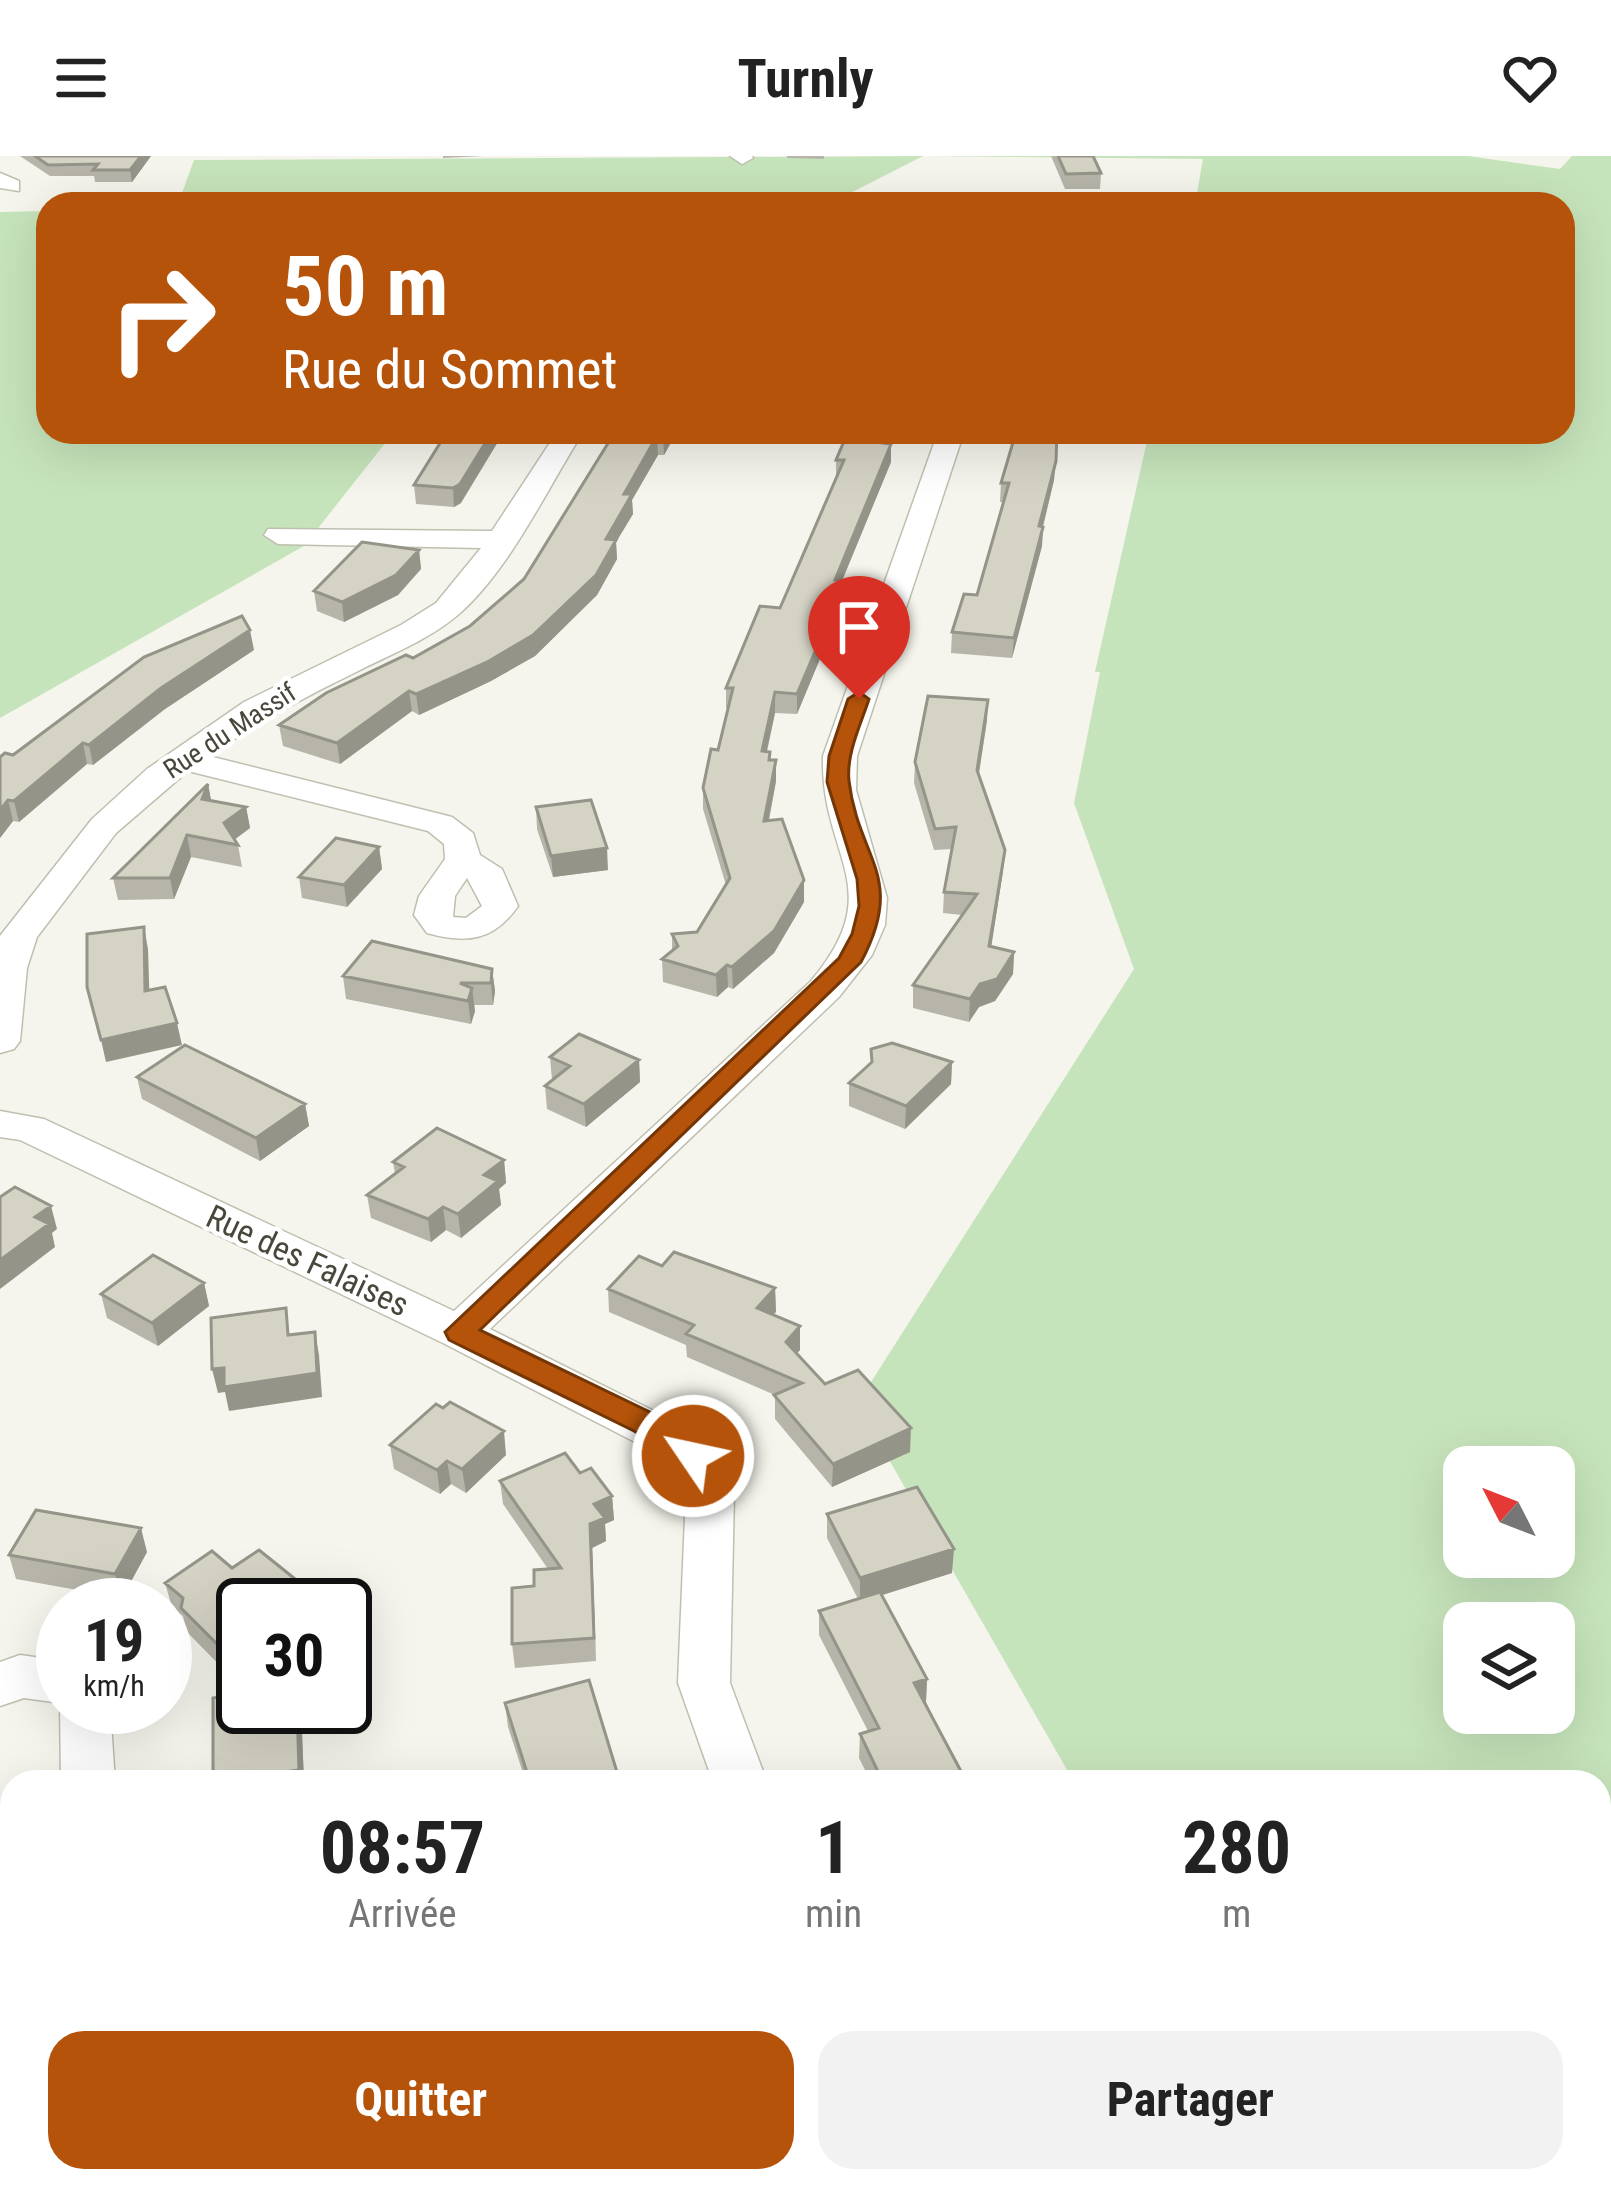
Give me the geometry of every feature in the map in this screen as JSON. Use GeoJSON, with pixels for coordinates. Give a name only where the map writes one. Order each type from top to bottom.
{"type":"FeatureCollection","features":[{"type":"Feature","properties":{"kind":"street","name":"Rue du Massif"},"geometry":{"type":"LineString","coordinates":[[0,1041],[8,968],[19,937],[104,826],[181,759],[255,709],[431,622],[476,580],[562,444]]}},
{"type":"Feature","properties":{"kind":"street"},"geometry":{"type":"LineString","coordinates":[[459,1332],[825,989],[858,948],[871,892],[840,795],[839,756],[947,444]]}},
{"type":"Feature","properties":{"kind":"street"},"geometry":{"type":"LineString","coordinates":[[278,535],[503,540]]}},
{"type":"Feature","properties":{"kind":"street"},"geometry":{"type":"LineString","coordinates":[[181,759],[440,824],[461,840],[463,859]]}},
{"type":"Feature","properties":{"kind":"street","name":"Rue des Falaises"},"geometry":{"type":"LineString","coordinates":[[0,1124],[29,1128],[671,1437],[701,1467],[710,1506],[704,1683],[736,1770]]}},
{"type":"Feature","properties":{"kind":"street"},"geometry":{"type":"LineString","coordinates":[[0,1685],[20,1676],[36,1678]]}},
{"type":"Feature","properties":{"kind":"street"},"geometry":{"type":"LineString","coordinates":[[88,1734],[88,1770]]}},
{"type":"Feature","properties":{"kind":"green space"},"geometry":{"type":"Polygon","coordinates":[[[923,156],[852,192],[182,192],[194,160],[923,156]]]}},
{"type":"Feature","properties":{"kind":"green space"},"geometry":{"type":"Polygon","coordinates":[[[926,156],[1468,156],[1560,169],[1572,156],[1611,156],[1611,1770],[1067,1770],[857,1404],[1134,969],[1074,803],[1100,672],[1095,672],[1146,444],[1575,444],[1575,192],[1197,192],[1203,159],[926,156]]]}},
{"type":"Feature","properties":{"kind":"green space"},"geometry":{"type":"Polygon","coordinates":[[[36,211],[36,444],[385,444],[304,546],[0,718],[0,212],[36,211]]]}},
{"type":"Feature","properties":{"kind":"building"},"geometry":{"type":"Polygon","coordinates":[[[35,156],[141,156],[130,170],[93,170],[98,164],[48,165],[35,156]]]}},
{"type":"Feature","properties":{"kind":"building"},"geometry":{"type":"Polygon","coordinates":[[[1058,156],[1093,156],[1101,173],[1066,174],[1058,156]]]}},
{"type":"Feature","properties":{"kind":"building"},"geometry":{"type":"Polygon","coordinates":[[[440,444],[485,444],[460,484],[453,488],[414,485],[440,444]]]}},
{"type":"Feature","properties":{"kind":"building"},"geometry":{"type":"Polygon","coordinates":[[[608,444],[652,444],[624,494],[632,494],[606,539],[616,540],[596,575],[533,635],[416,694],[409,691],[337,743],[279,725],[326,693],[406,655],[413,658],[470,626],[524,579],[608,444]]]}},
{"type":"Feature","properties":{"kind":"building"},"geometry":{"type":"Polygon","coordinates":[[[843,444],[891,444],[835,580],[845,581],[797,694],[775,692],[762,751],[770,752],[769,760],[776,760],[764,821],[782,819],[804,880],[774,931],[716,975],[662,959],[678,946],[672,934],[697,932],[730,878],[703,788],[733,688],[726,688],[760,606],[780,608],[844,460],[836,460],[843,444]]]}},
{"type":"Feature","properties":{"kind":"building"},"geometry":{"type":"Polygon","coordinates":[[[1012,444],[1057,444],[1039,526],[1043,527],[1014,638],[952,632],[964,594],[977,595],[1009,483],[1001,483],[1012,444]]]}},
{"type":"Feature","properties":{"kind":"building"},"geometry":{"type":"Polygon","coordinates":[[[362,542],[419,550],[396,575],[342,602],[314,591],[362,542]]]}},
{"type":"Feature","properties":{"kind":"building"},"geometry":{"type":"Polygon","coordinates":[[[242,616],[250,630],[161,688],[89,745],[83,743],[0,810],[0,757],[13,755],[144,657],[242,616]]]}},
{"type":"Feature","properties":{"kind":"building"},"geometry":{"type":"Polygon","coordinates":[[[928,696],[988,700],[977,770],[1005,850],[989,946],[1014,952],[997,979],[980,984],[970,999],[913,985],[977,894],[944,892],[956,827],[935,829],[915,762],[928,696]]]}},
{"type":"Feature","properties":{"kind":"building"},"geometry":{"type":"Polygon","coordinates":[[[208,784],[202,799],[246,807],[224,823],[238,845],[187,835],[170,878],[113,878],[208,784]]]}},
{"type":"Feature","properties":{"kind":"building"},"geometry":{"type":"Polygon","coordinates":[[[591,800],[607,848],[551,856],[536,807],[591,800]]]}},
{"type":"Feature","properties":{"kind":"building"},"geometry":{"type":"Polygon","coordinates":[[[336,838],[379,847],[344,885],[299,877],[336,838]]]}},
{"type":"Feature","properties":{"kind":"building"},"geometry":{"type":"Polygon","coordinates":[[[144,927],[145,991],[165,987],[177,1023],[101,1040],[87,987],[87,934],[144,927]]]}},
{"type":"Feature","properties":{"kind":"building"},"geometry":{"type":"Polygon","coordinates":[[[372,941],[492,969],[491,983],[460,983],[472,988],[468,1001],[343,976],[372,941]]]}},
{"type":"Feature","properties":{"kind":"building"},"geometry":{"type":"Polygon","coordinates":[[[579,1034],[639,1060],[584,1104],[545,1086],[570,1066],[550,1057],[579,1034]]]}},
{"type":"Feature","properties":{"kind":"building"},"geometry":{"type":"Polygon","coordinates":[[[892,1043],[952,1062],[906,1106],[849,1083],[872,1062],[871,1049],[892,1043]]]}},
{"type":"Feature","properties":{"kind":"building"},"geometry":{"type":"Polygon","coordinates":[[[185,1045],[305,1104],[256,1138],[137,1077],[185,1045]]]}},
{"type":"Feature","properties":{"kind":"building"},"geometry":{"type":"Polygon","coordinates":[[[437,1128],[504,1160],[484,1175],[498,1181],[458,1214],[443,1207],[428,1219],[367,1195],[404,1167],[393,1162],[437,1128]]]}},
{"type":"Feature","properties":{"kind":"building"},"geometry":{"type":"Polygon","coordinates":[[[15,1187],[51,1206],[35,1217],[49,1224],[0,1260],[0,1197],[15,1187]]]}},
{"type":"Feature","properties":{"kind":"building"},"geometry":{"type":"Polygon","coordinates":[[[674,1252],[775,1288],[757,1308],[800,1326],[786,1342],[825,1384],[858,1370],[911,1428],[833,1464],[774,1395],[802,1383],[686,1334],[694,1325],[608,1289],[639,1256],[662,1266],[674,1252]]]}},
{"type":"Feature","properties":{"kind":"building"},"geometry":{"type":"Polygon","coordinates":[[[153,1255],[204,1283],[152,1323],[101,1294],[153,1255]]]}},
{"type":"Feature","properties":{"kind":"building"},"geometry":{"type":"Polygon","coordinates":[[[286,1308],[288,1335],[315,1332],[317,1373],[224,1387],[224,1368],[212,1369],[211,1318],[286,1308]]]}},
{"type":"Feature","properties":{"kind":"building"},"geometry":{"type":"Polygon","coordinates":[[[450,1402],[504,1431],[462,1469],[447,1461],[437,1470],[390,1445],[436,1404],[443,1408],[450,1402]]]}},
{"type":"Feature","properties":{"kind":"building"},"geometry":{"type":"Polygon","coordinates":[[[565,1453],[580,1473],[591,1468],[612,1496],[594,1504],[605,1518],[590,1524],[594,1638],[512,1644],[512,1588],[534,1586],[534,1570],[561,1568],[500,1481],[565,1453]]]}},
{"type":"Feature","properties":{"kind":"building"},"geometry":{"type":"Polygon","coordinates":[[[917,1487],[954,1549],[860,1578],[827,1514],[917,1487]]]}},
{"type":"Feature","properties":{"kind":"building"},"geometry":{"type":"Polygon","coordinates":[[[36,1510],[141,1528],[115,1574],[9,1555],[36,1510]]]}},
{"type":"Feature","properties":{"kind":"building"},"geometry":{"type":"Polygon","coordinates":[[[259,1550],[294,1578],[216,1578],[216,1643],[192,1619],[192,1578],[172,1578],[212,1551],[232,1568],[259,1550]]]}},
{"type":"Feature","properties":{"kind":"building"},"geometry":{"type":"Polygon","coordinates":[[[880,1592],[927,1679],[914,1683],[960,1770],[877,1770],[860,1734],[879,1728],[819,1611],[880,1592]]]}},
{"type":"Feature","properties":{"kind":"building"},"geometry":{"type":"Polygon","coordinates":[[[589,1680],[616,1770],[526,1770],[505,1703],[589,1680]]]}},
{"type":"Feature","properties":{"kind":"building"},"geometry":{"type":"Polygon","coordinates":[[[213,1698],[216,1734],[298,1734],[299,1770],[213,1770],[213,1698]]]}},
{"type":"Feature","properties":{"kind":"route"},"geometry":{"type":"LineString","coordinates":[[693,1456],[645,1423],[459,1332],[818,996],[858,948],[871,892],[840,795],[838,769],[859,699]]}}]}
